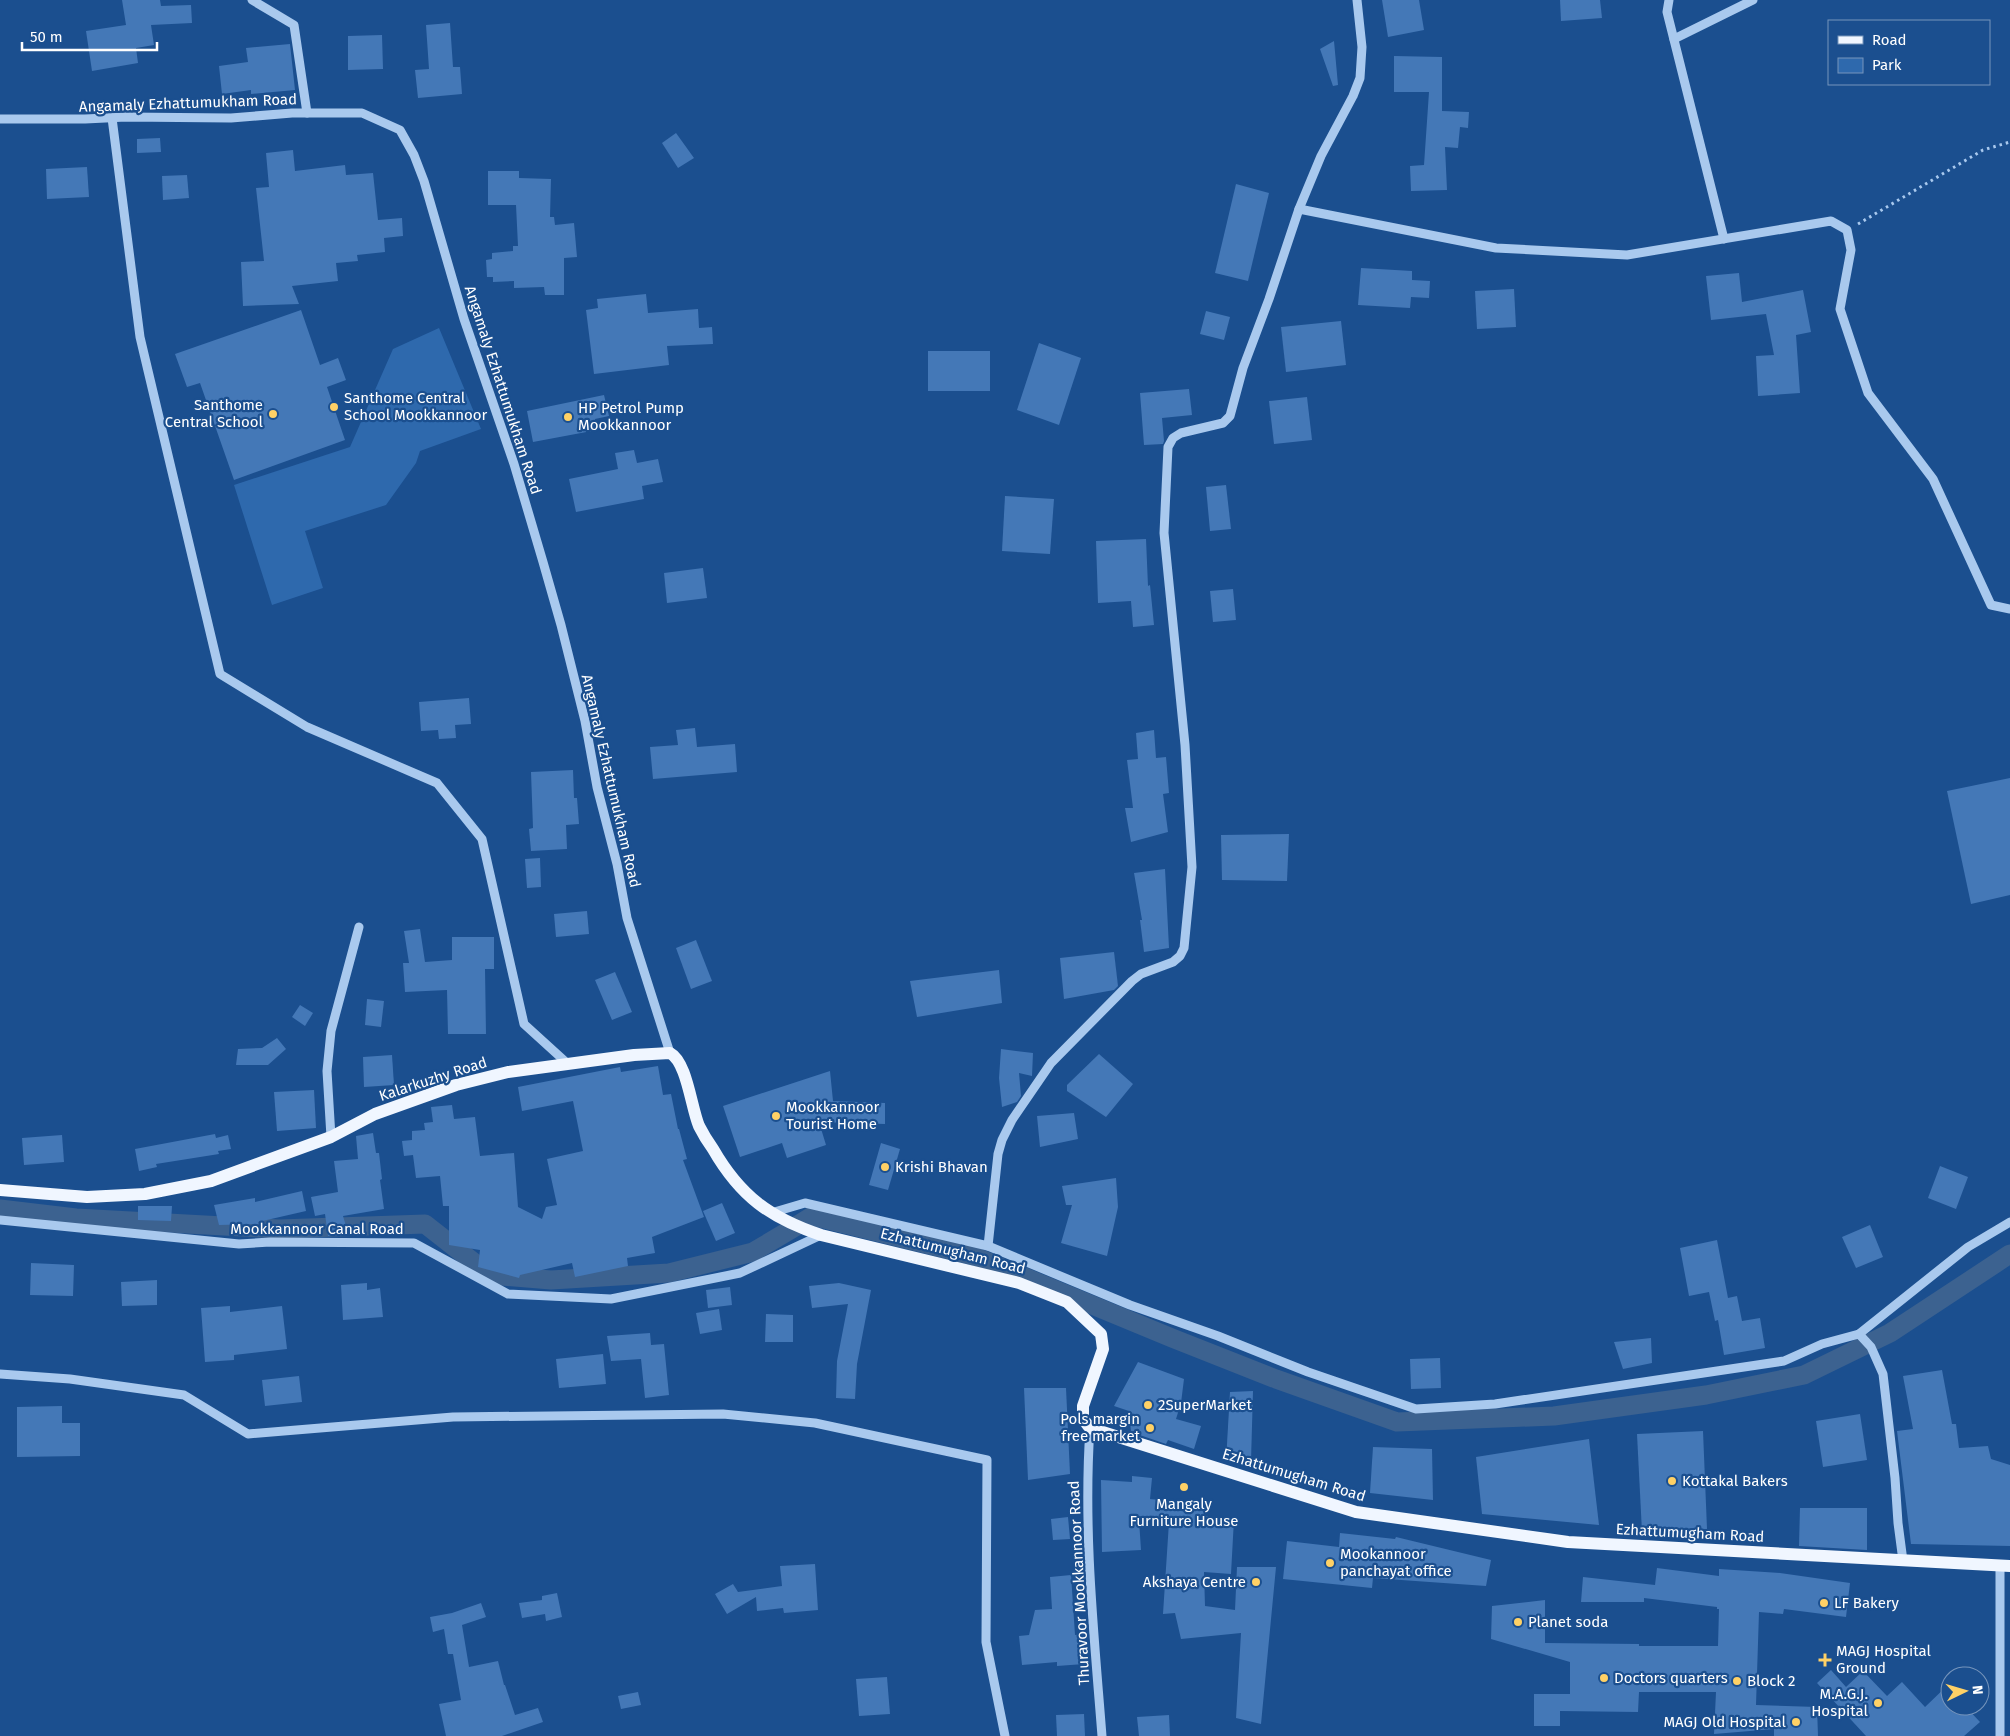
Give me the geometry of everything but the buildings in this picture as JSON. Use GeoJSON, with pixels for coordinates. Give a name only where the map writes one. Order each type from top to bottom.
{"type":"FeatureCollection","features":[{"type":"Feature","properties":{"kind":"main road","name":"Kalarkuzhy Road"},"geometry":{"type":"LineString","coordinates":[[0,1190],[87,1197],[145,1194],[211,1181],[331,1137],[376,1114],[456,1085],[508,1072],[634,1055],[670,1053]]}},
{"type":"Feature","properties":{"kind":"main road"},"geometry":{"type":"LineString","coordinates":[[670,1053],[679,1060],[699,1126],[723,1167],[740,1190],[771,1213]]}},
{"type":"Feature","properties":{"kind":"main road","name":"Ezhattumugham Road"},"geometry":{"type":"LineString","coordinates":[[771,1213],[795,1226],[820,1235],[1019,1283],[1067,1302],[1101,1334],[1103,1341],[1104,1349],[1083,1406],[1083,1419],[1090,1428],[1356,1512],[1568,1542],[2005,1566]]}},
{"type":"Feature","properties":{"kind":"street"},"geometry":{"type":"LineString","coordinates":[[252,0],[294,25],[307,113]]}},
{"type":"Feature","properties":{"kind":"street"},"geometry":{"type":"LineString","coordinates":[[988,1246],[998,1154],[1002,1140],[1012,1120],[1051,1063],[1116,996],[1141,974],[1173,962],[1180,956],[1184,948],[1192,867],[1185,745],[1164,533],[1168,447],[1173,438],[1181,433],[1223,423],[1230,416],[1243,368],[1269,299],[1299,209],[1321,156],[1353,96],[1360,78],[1362,47],[1357,0]]}},
{"type":"Feature","properties":{"kind":"street"},"geometry":{"type":"LineString","coordinates":[[1663,0],[1668,12],[1724,238]]}},
{"type":"Feature","properties":{"kind":"street"},"geometry":{"type":"LineString","coordinates":[[1668,12],[1669,0]]}},
{"type":"Feature","properties":{"kind":"street"},"geometry":{"type":"LineString","coordinates":[[1674,39],[1753,0]]}},
{"type":"Feature","properties":{"kind":"street","name":"Angamaly Ezhattumukham Road"},"geometry":{"type":"LineString","coordinates":[[0,119],[231,118],[307,113],[362,113],[400,130],[414,155],[424,181],[464,319],[514,464],[561,625],[585,721],[597,787],[617,864],[627,918],[670,1053]]}},
{"type":"Feature","properties":{"kind":"street"},"geometry":{"type":"LineString","coordinates":[[112,118],[140,337],[220,674],[307,727],[437,783],[482,839],[524,1024],[568,1064]]}},
{"type":"Feature","properties":{"kind":"street"},"geometry":{"type":"LineString","coordinates":[[1299,209],[1496,248],[1627,255],[1831,221],[1847,230],[1851,250],[1840,309],[1868,393],[1933,479],[1991,605],[2010,609]]}},
{"type":"Feature","properties":{"kind":"street"},"geometry":{"type":"LineString","coordinates":[[331,1137],[327,1071],[331,1031],[359,927]]}},
{"type":"Feature","properties":{"kind":"street"},"geometry":{"type":"LineString","coordinates":[[771,1213],[804,1203],[988,1246],[1130,1304],[1218,1336],[1308,1372],[1416,1409],[1505,1403],[1784,1361],[1822,1344],[1861,1336],[1968,1247],[2010,1222]]}},
{"type":"Feature","properties":{"kind":"street","name":"Mookkannoor Canal Road"},"geometry":{"type":"LineString","coordinates":[[0,1220],[239,1244],[270,1242],[414,1243],[508,1294],[611,1299],[740,1273],[820,1235]]}},
{"type":"Feature","properties":{"kind":"street"},"geometry":{"type":"LineString","coordinates":[[1861,1336],[1871,1347],[1883,1374],[1895,1478],[1898,1523],[1904,1561]]}},
{"type":"Feature","properties":{"kind":"street"},"geometry":{"type":"LineString","coordinates":[[0,1374],[70,1379],[184,1395],[248,1434],[453,1416],[723,1414],[815,1423],[987,1460],[986,1642],[1005,1736]]}},
{"type":"Feature","properties":{"kind":"street","name":"Thuravoor Mookkannoor Road"},"geometry":{"type":"LineString","coordinates":[[1090,1428],[1086,1475],[1087,1540],[1102,1736]]}},
{"type":"Feature","properties":{"kind":"street"},"geometry":{"type":"LineString","coordinates":[[2000,1736],[2005,1566]]}},
{"type":"Feature","properties":{"kind":"path"},"geometry":{"type":"LineString","coordinates":[[1847,230],[1983,150],[2010,142]]}},
{"type":"Feature","properties":{"kind":"green space"},"geometry":{"type":"Polygon","coordinates":[[[439,328],[481,429],[420,451],[416,463],[386,505],[305,531],[323,588],[272,605],[234,485],[350,447],[393,349],[439,328]]]}},
{"type":"Feature","properties":{"kind":"waterway"},"geometry":{"type":"LineString","coordinates":[[0,1209],[76,1218],[279,1229],[425,1224],[490,1275],[551,1280],[669,1273],[753,1252],[795,1227]]}},
{"type":"Feature","properties":{"kind":"waterway"},"geometry":{"type":"LineString","coordinates":[[796,1226],[812,1216],[974,1256],[1276,1379],[1397,1422],[1554,1416],[1706,1395],[1804,1375],[1890,1333],[2010,1254]]}},
{"type":"Feature","properties":{"kind":"place","name":"Santhome Central School Mookkannoor"},"geometry":{"type":"Point","coordinates":[334,407]}},
{"type":"Feature","properties":{"kind":"place","name":"Santhome Central School"},"geometry":{"type":"Point","coordinates":[273,414]}},
{"type":"Feature","properties":{"kind":"place","name":"HP Petrol Pump Mookkannoor"},"geometry":{"type":"Point","coordinates":[568,417]}},
{"type":"Feature","properties":{"kind":"place","name":"Mookkannoor Tourist Home"},"geometry":{"type":"Point","coordinates":[776,1116]}},
{"type":"Feature","properties":{"kind":"place","name":"Krishi Bhavan"},"geometry":{"type":"Point","coordinates":[885,1167]}},
{"type":"Feature","properties":{"kind":"place","name":"2SuperMarket"},"geometry":{"type":"Point","coordinates":[1148,1405]}},
{"type":"Feature","properties":{"kind":"place","name":"Pols margin free market"},"geometry":{"type":"Point","coordinates":[1150,1428]}},
{"type":"Feature","properties":{"kind":"place","name":"Kottakal Bakers"},"geometry":{"type":"Point","coordinates":[1672,1481]}},
{"type":"Feature","properties":{"kind":"place","name":"Mangaly Furniture House"},"geometry":{"type":"Point","coordinates":[1184,1487]}},
{"type":"Feature","properties":{"kind":"place","name":"Mookannoor panchayat office"},"geometry":{"type":"Point","coordinates":[1330,1563]}},
{"type":"Feature","properties":{"kind":"place","name":"Akshaya Centre"},"geometry":{"type":"Point","coordinates":[1256,1582]}},
{"type":"Feature","properties":{"kind":"place","name":"LF Bakery"},"geometry":{"type":"Point","coordinates":[1824,1603]}},
{"type":"Feature","properties":{"kind":"place","name":"Planet soda"},"geometry":{"type":"Point","coordinates":[1518,1622]}},
{"type":"Feature","properties":{"kind":"place","name":"MAGJ Hospital Ground"},"geometry":{"type":"Point","coordinates":[1825,1660]}},
{"type":"Feature","properties":{"kind":"place","name":"Doctors quarters"},"geometry":{"type":"Point","coordinates":[1604,1678]}},
{"type":"Feature","properties":{"kind":"place","name":"Block 2"},"geometry":{"type":"Point","coordinates":[1737,1681]}},
{"type":"Feature","properties":{"kind":"place","name":"M.A.G.J. Hospital"},"geometry":{"type":"Point","coordinates":[1878,1703]}},
{"type":"Feature","properties":{"kind":"place","name":"MAGJ Old Hospital"},"geometry":{"type":"Point","coordinates":[1796,1722]}}]}
